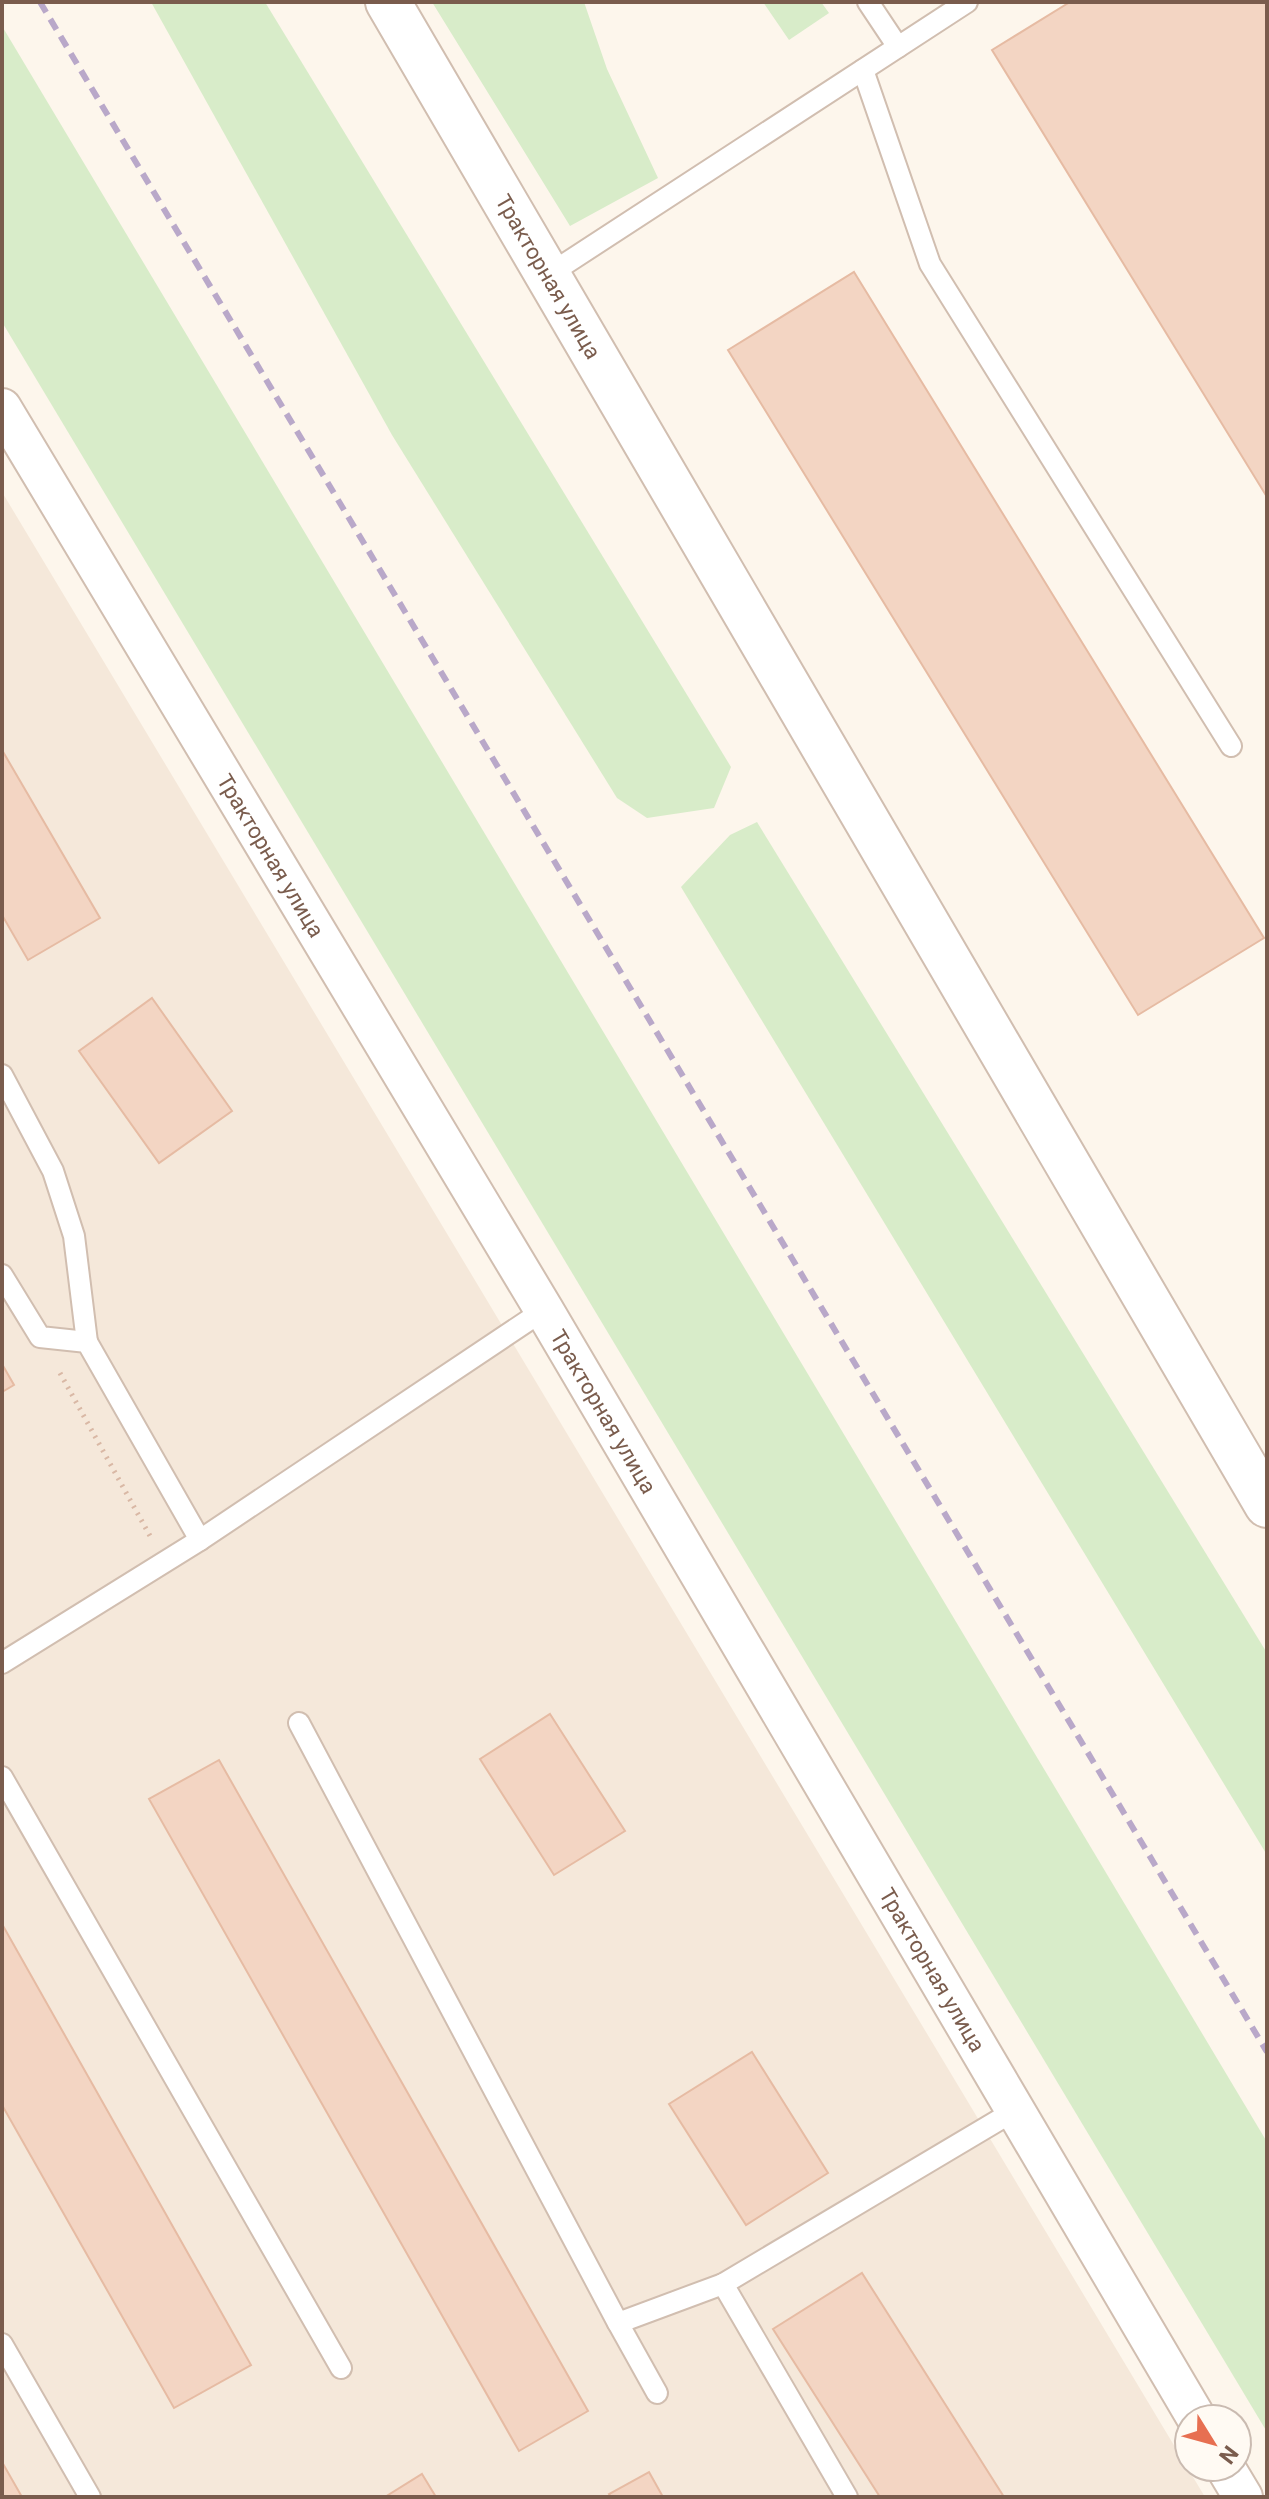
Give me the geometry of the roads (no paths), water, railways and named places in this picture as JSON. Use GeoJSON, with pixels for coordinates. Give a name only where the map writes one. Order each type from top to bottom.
{"type":"FeatureCollection","features":[{"type":"Feature","properties":{"kind":"street","name":"Тракторная улица"},"geometry":{"type":"LineString","coordinates":[[388,2],[1267,1505]]}},
{"type":"Feature","properties":{"kind":"street","name":"Тракторная улица"},"geometry":{"type":"LineString","coordinates":[[2,408],[544,1310],[1187,2403]]}},
{"type":"Feature","properties":{"kind":"lane"},"geometry":{"type":"LineString","coordinates":[[868,2],[898,47]]}},
{"type":"Feature","properties":{"kind":"lane"},"geometry":{"type":"LineString","coordinates":[[548,275],[967,2]]}},
{"type":"Feature","properties":{"kind":"lane"},"geometry":{"type":"LineString","coordinates":[[863,70],[930,264],[1231,746]]}},
{"type":"Feature","properties":{"kind":"lane"},"geometry":{"type":"LineString","coordinates":[[2,1075],[53,1171],[74,1236],[87,1342],[200,1540]]}},
{"type":"Feature","properties":{"kind":"lane"},"geometry":{"type":"LineString","coordinates":[[2,1275],[40,1337],[87,1342]]}},
{"type":"Feature","properties":{"kind":"lane"},"geometry":{"type":"LineString","coordinates":[[2,1663],[200,1540],[544,1310]]}},
{"type":"Feature","properties":{"kind":"lane"},"geometry":{"type":"LineString","coordinates":[[299,1723],[657,2393]]}},
{"type":"Feature","properties":{"kind":"lane"},"geometry":{"type":"LineString","coordinates":[[2,1777],[341,2368]]}},
{"type":"Feature","properties":{"kind":"lane"},"geometry":{"type":"LineString","coordinates":[[618,2323],[723,2284],[1014,2111]]}},
{"type":"Feature","properties":{"kind":"lane"},"geometry":{"type":"LineString","coordinates":[[723,2284],[847,2497]]}},
{"type":"Feature","properties":{"kind":"lane"},"geometry":{"type":"LineString","coordinates":[[2,2344],[90,2497]]}},
{"type":"Feature","properties":{"kind":"railway"},"geometry":{"type":"LineString","coordinates":[[40,2],[1267,2052]]}}]}
